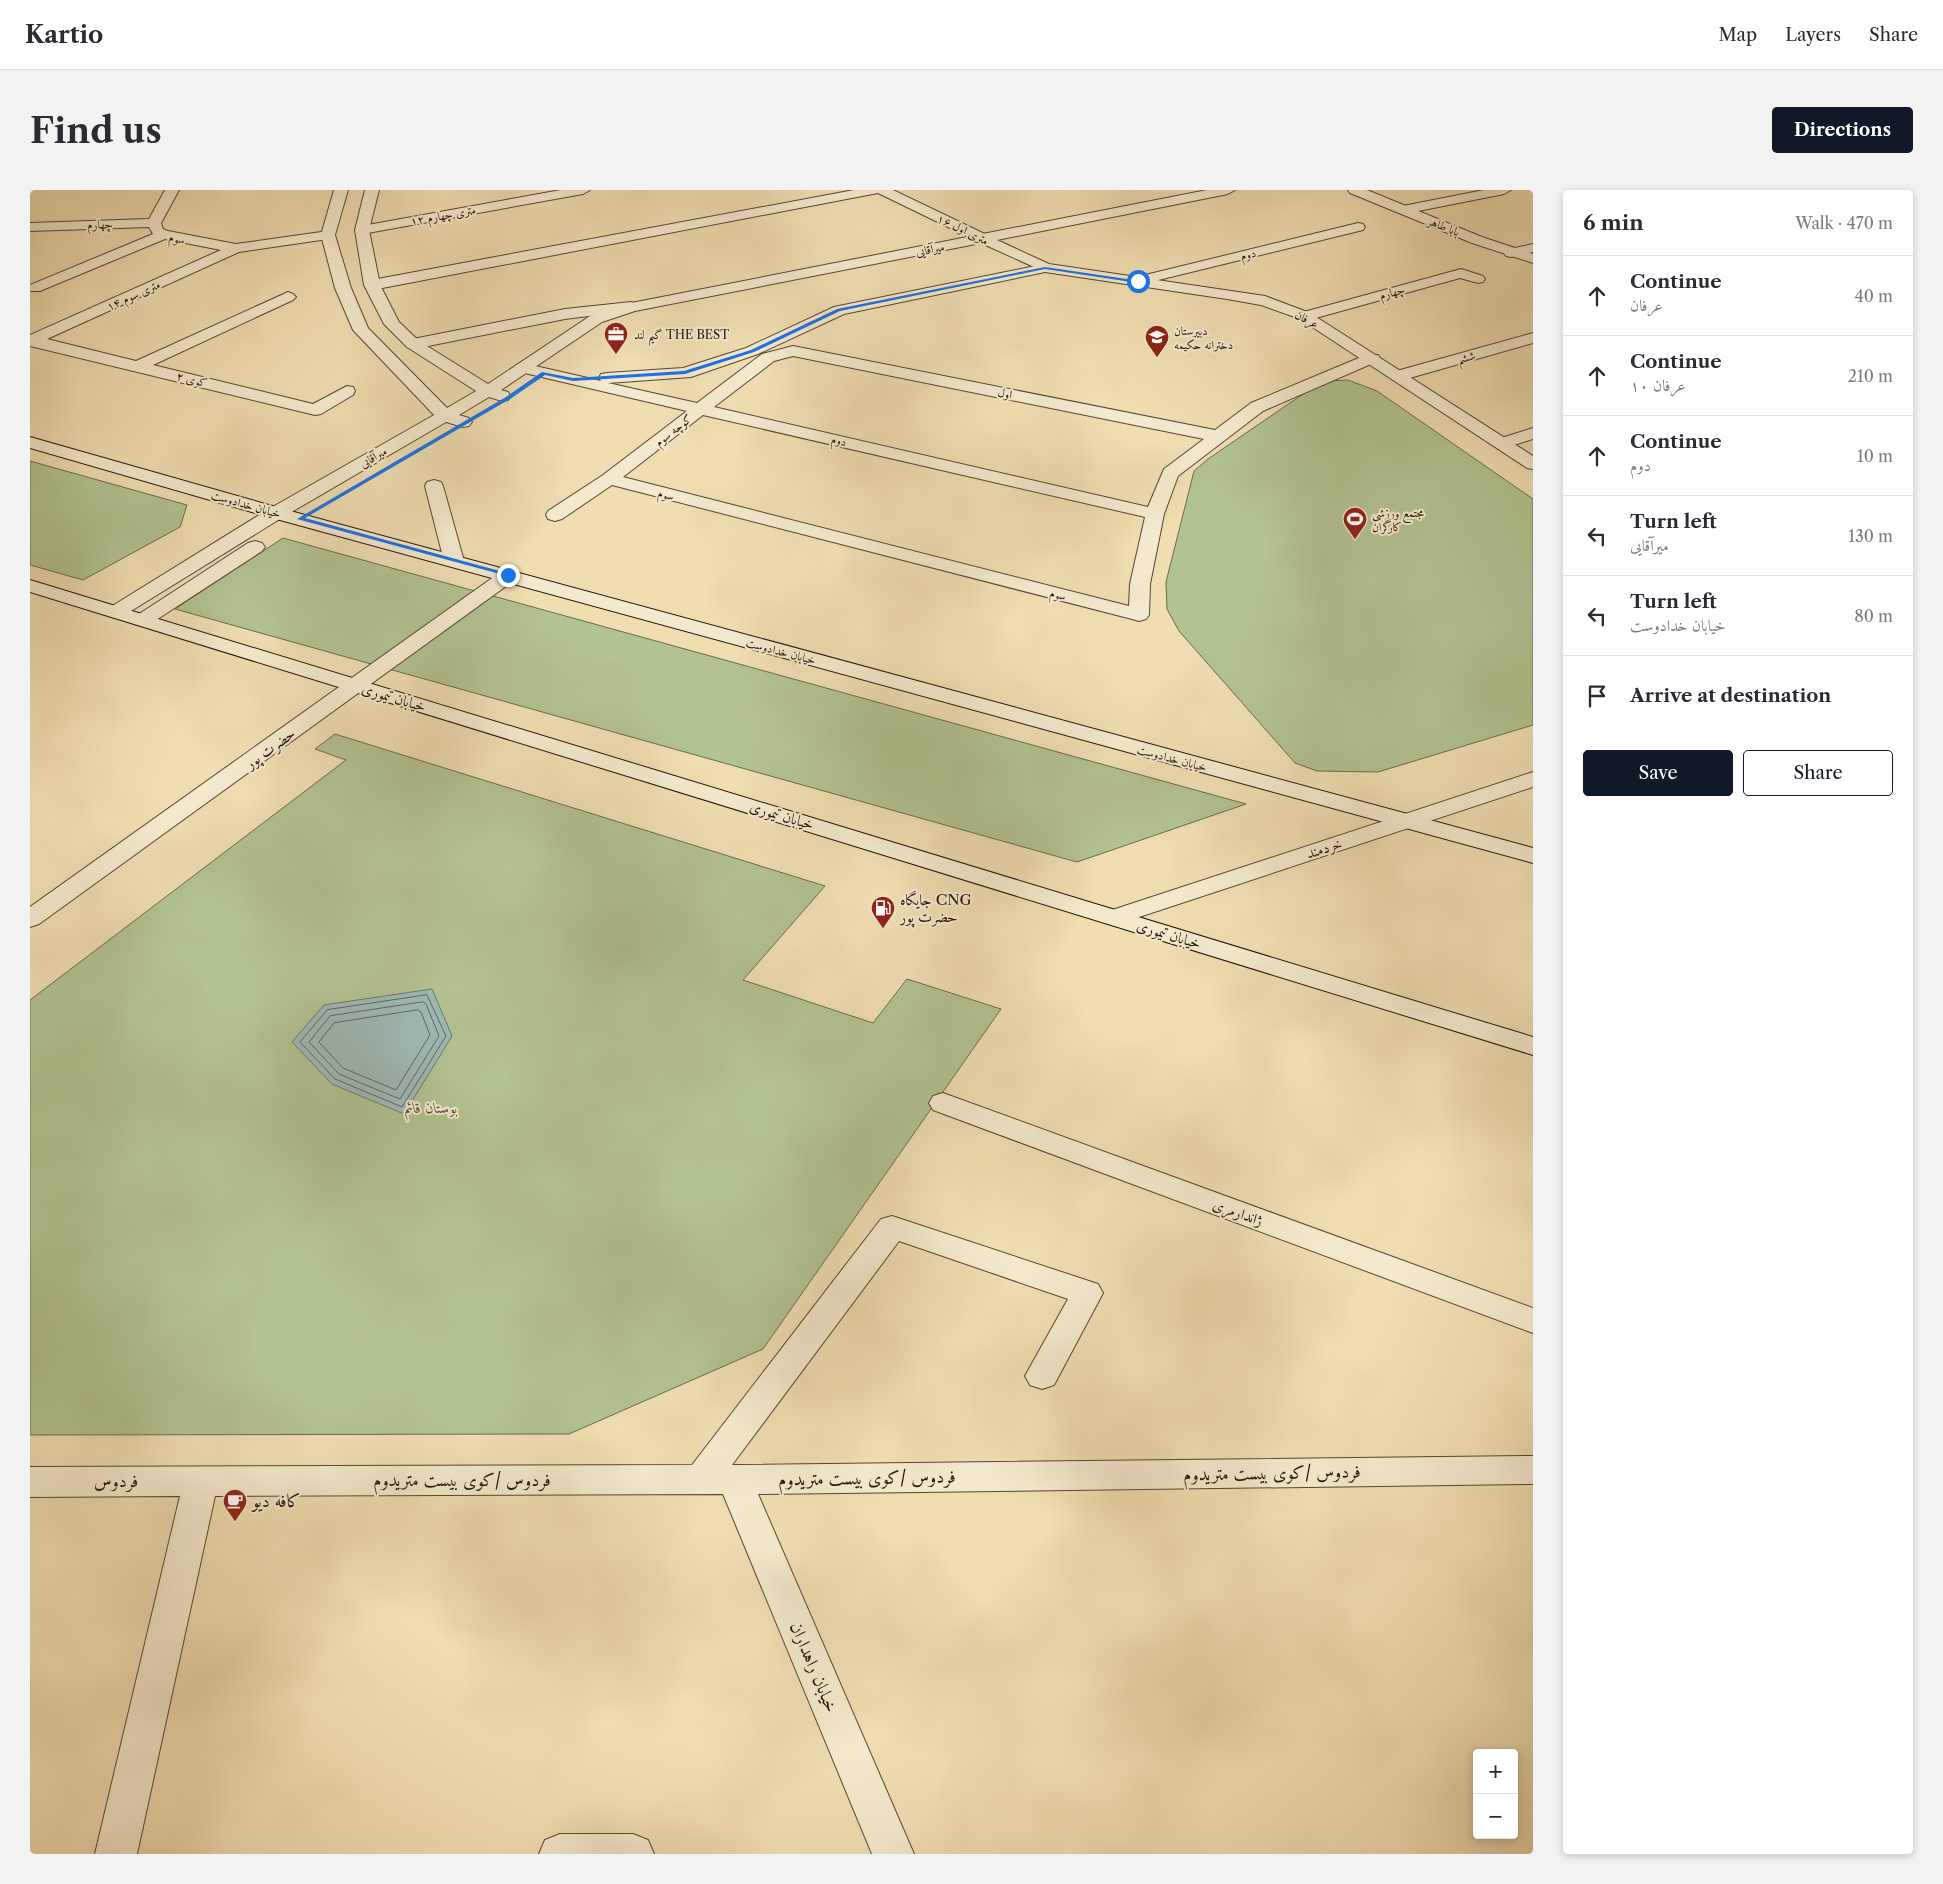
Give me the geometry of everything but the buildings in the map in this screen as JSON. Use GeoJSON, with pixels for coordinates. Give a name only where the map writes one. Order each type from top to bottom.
{"type":"FeatureCollection","features":[{"type":"Feature","properties":{"kind":"street"},"geometry":{"type":"LineString","coordinates":[[164,235],[157,231],[154,223],[172,190]]}},
{"type":"Feature","properties":{"kind":"street"},"geometry":{"type":"LineString","coordinates":[[341,190],[328,235],[343,288],[361,330],[445,416],[465,422]]}},
{"type":"Feature","properties":{"kind":"street"},"geometry":{"type":"LineString","coordinates":[[372,190],[362,230],[372,285],[392,324],[413,344],[488,391],[508,398]]}},
{"type":"Feature","properties":{"kind":"street","name":"۱۲ متری چهارم"},"geometry":{"type":"LineString","coordinates":[[362,230],[583,190]]}},
{"type":"Feature","properties":{"kind":"street"},"geometry":{"type":"LineString","coordinates":[[372,285],[875,190]]}},
{"type":"Feature","properties":{"kind":"street","name":"۱۶ متری اول"},"geometry":{"type":"LineString","coordinates":[[882,190],[1045,268]]}},
{"type":"Feature","properties":{"kind":"street","name":"میرآقایی"},"geometry":{"type":"LineString","coordinates":[[286,520],[445,416],[488,391],[596,319],[631,307],[1228,190]]}},
{"type":"Feature","properties":{"kind":"street","name":"بابا طاهر"},"geometry":{"type":"LineString","coordinates":[[1356,190],[1511,253],[1533,259]]}},
{"type":"Feature","properties":{"kind":"street"},"geometry":{"type":"LineString","coordinates":[[1403,210],[1504,190]]}},
{"type":"Feature","properties":{"kind":"street","name":"چهارم"},"geometry":{"type":"LineString","coordinates":[[30,227],[154,223]]}},
{"type":"Feature","properties":{"kind":"street","name":"دوم"},"geometry":{"type":"LineString","coordinates":[[1138,281],[1358,227]]}},
{"type":"Feature","properties":{"kind":"street","name":"سوم"},"geometry":{"type":"LineString","coordinates":[[35,288],[164,235],[236,248],[328,235]]}},
{"type":"Feature","properties":{"kind":"street","name":"۱۴ متری سوم"},"geometry":{"type":"LineString","coordinates":[[31,341],[236,248]]}},
{"type":"Feature","properties":{"kind":"street"},"geometry":{"type":"LineString","coordinates":[[1511,253],[1533,248]]}},
{"type":"Feature","properties":{"kind":"street"},"geometry":{"type":"LineString","coordinates":[[573,380],[685,373],[752,351],[839,310],[1045,268]]}},
{"type":"Feature","properties":{"kind":"street","name":"عرفان"},"geometry":{"type":"LineString","coordinates":[[1045,268],[1265,301],[1305,316],[1504,443],[1533,464]]}},
{"type":"Feature","properties":{"kind":"street","name":"چهارم"},"geometry":{"type":"LineString","coordinates":[[1305,316],[1461,273],[1478,279]]}},
{"type":"Feature","properties":{"kind":"street"},"geometry":{"type":"LineString","coordinates":[[138,366],[288,297]]}},
{"type":"Feature","properties":{"kind":"street"},"geometry":{"type":"LineString","coordinates":[[413,344],[565,314],[631,307]]}},
{"type":"Feature","properties":{"kind":"street","name":"میرآقایی"},"geometry":{"type":"LineString","coordinates":[[116,612],[508,398],[618,322],[631,307]]}},
{"type":"Feature","properties":{"kind":"street","name":"ششم"},"geometry":{"type":"LineString","coordinates":[[1399,376],[1533,338]]}},
{"type":"Feature","properties":{"kind":"street","name":"کوی ۲"},"geometry":{"type":"LineString","coordinates":[[31,341],[315,410],[347,391]]}},
{"type":"Feature","properties":{"kind":"street","name":"کوچه سوم"},"geometry":{"type":"LineString","coordinates":[[555,516],[609,479],[768,356],[793,351]]}},
{"type":"Feature","properties":{"kind":"street","name":"اول"},"geometry":{"type":"LineString","coordinates":[[793,351],[1217,436]]}},
{"type":"Feature","properties":{"kind":"street","name":"سوم"},"geometry":{"type":"LineString","coordinates":[[609,479],[1139,615],[1140,584],[1155,514],[1170,472],[1257,407],[1372,358]]}},
{"type":"Feature","properties":{"kind":"street","name":"دوم"},"geometry":{"type":"LineString","coordinates":[[522,368],[1155,514]]}},
{"type":"Feature","properties":{"kind":"street"},"geometry":{"type":"LineString","coordinates":[[1504,443],[1533,433]]}},
{"type":"Feature","properties":{"kind":"street","name":"خیابان خدادوست"},"geometry":{"type":"LineString","coordinates":[[30,442],[286,520],[508,575],[1403,822],[1533,856]]}},
{"type":"Feature","properties":{"kind":"street"},"geometry":{"type":"LineString","coordinates":[[434,486],[454,561]]}},
{"type":"Feature","properties":{"kind":"street"},"geometry":{"type":"LineString","coordinates":[[143,620],[267,540]]}},
{"type":"Feature","properties":{"kind":"street","name":"حضرت پور"},"geometry":{"type":"LineString","coordinates":[[30,919],[508,575]]}},
{"type":"Feature","properties":{"kind":"street","name":"خیابان تیموری"},"geometry":{"type":"LineString","coordinates":[[30,586],[1533,1046]]}},
{"type":"Feature","properties":{"kind":"street","name":"خردمند"},"geometry":{"type":"LineString","coordinates":[[1115,917],[1533,779]]}},
{"type":"Feature","properties":{"kind":"street","name":"ژاندارمری"},"geometry":{"type":"LineString","coordinates":[[944,1103],[1533,1321]]}},
{"type":"Feature","properties":{"kind":"street"},"geometry":{"type":"LineString","coordinates":[[718,1480],[892,1227],[1088,1293],[1042,1376]]}},
{"type":"Feature","properties":{"kind":"street","name":"فردوس /کوی بیست متریدوم"},"geometry":{"type":"LineString","coordinates":[[201,1481],[718,1480],[1533,1470]]}},
{"type":"Feature","properties":{"kind":"street","name":"خیابان راهداران"},"geometry":{"type":"LineString","coordinates":[[718,1480],[893,1854]]}},
{"type":"Feature","properties":{"kind":"street"},"geometry":{"type":"LineString","coordinates":[[116,1854],[201,1481]]}},
{"type":"Feature","properties":{"kind":"street","name":"فردوس"},"geometry":{"type":"LineString","coordinates":[[30,1482],[201,1481]]}},
{"type":"Feature","properties":{"kind":"street"},"geometry":{"type":"LineString","coordinates":[[560,1854],[633,1854]]}},
{"type":"Feature","properties":{"kind":"green space","name":"مجتمع ورزشی کارگران"},"geometry":{"type":"Polygon","coordinates":[[[1348,380],[1377,391],[1533,499],[1533,725],[1378,772],[1317,771],[1295,763],[1179,631],[1167,609],[1166,582],[1194,471],[1208,459],[1306,392],[1326,381],[1348,380]]]}},
{"type":"Feature","properties":{"kind":"green space"},"geometry":{"type":"Polygon","coordinates":[[[30,461],[187,505],[180,527],[83,580],[30,565],[30,461]]]}},
{"type":"Feature","properties":{"kind":"green space"},"geometry":{"type":"Polygon","coordinates":[[[283,538],[1246,804],[1077,862],[175,609],[283,538]]]}},
{"type":"Feature","properties":{"kind":"green space","name":"بوستان قائم"},"geometry":{"type":"Polygon","coordinates":[[[335,734],[825,886],[743,980],[873,1023],[907,979],[1001,1009],[763,1349],[569,1434],[30,1435],[30,1000],[346,760],[315,749],[335,734]]]}},
{"type":"Feature","properties":{"kind":"water"},"geometry":{"type":"Polygon","coordinates":[[[432,989],[452,1036],[404,1114],[332,1084],[292,1042],[324,1005],[432,989]]]}},
{"type":"Feature","properties":{"kind":"place","name":"گیم لند THE BEST"},"geometry":{"type":"Point","coordinates":[616,355]}},
{"type":"Feature","properties":{"kind":"place","name":"دبیرستان دخترانه حکیمه"},"geometry":{"type":"Point","coordinates":[1157,358]}},
{"type":"Feature","properties":{"kind":"place","name":"مجتمع ورزشی کارگران"},"geometry":{"type":"Point","coordinates":[1355,540]}},
{"type":"Feature","properties":{"kind":"place","name":"جایگاه CNG حضرت پور"},"geometry":{"type":"Point","coordinates":[883,929]}},
{"type":"Feature","properties":{"kind":"place","name":"کافه دیو"},"geometry":{"type":"Point","coordinates":[235,1522]}},
{"type":"Feature","properties":{"kind":"route"},"geometry":{"type":"LineString","coordinates":[[508,575],[300,519],[508,398],[544,373],[573,380],[685,373],[752,351],[839,310],[1045,268],[1138,281]]}}]}
